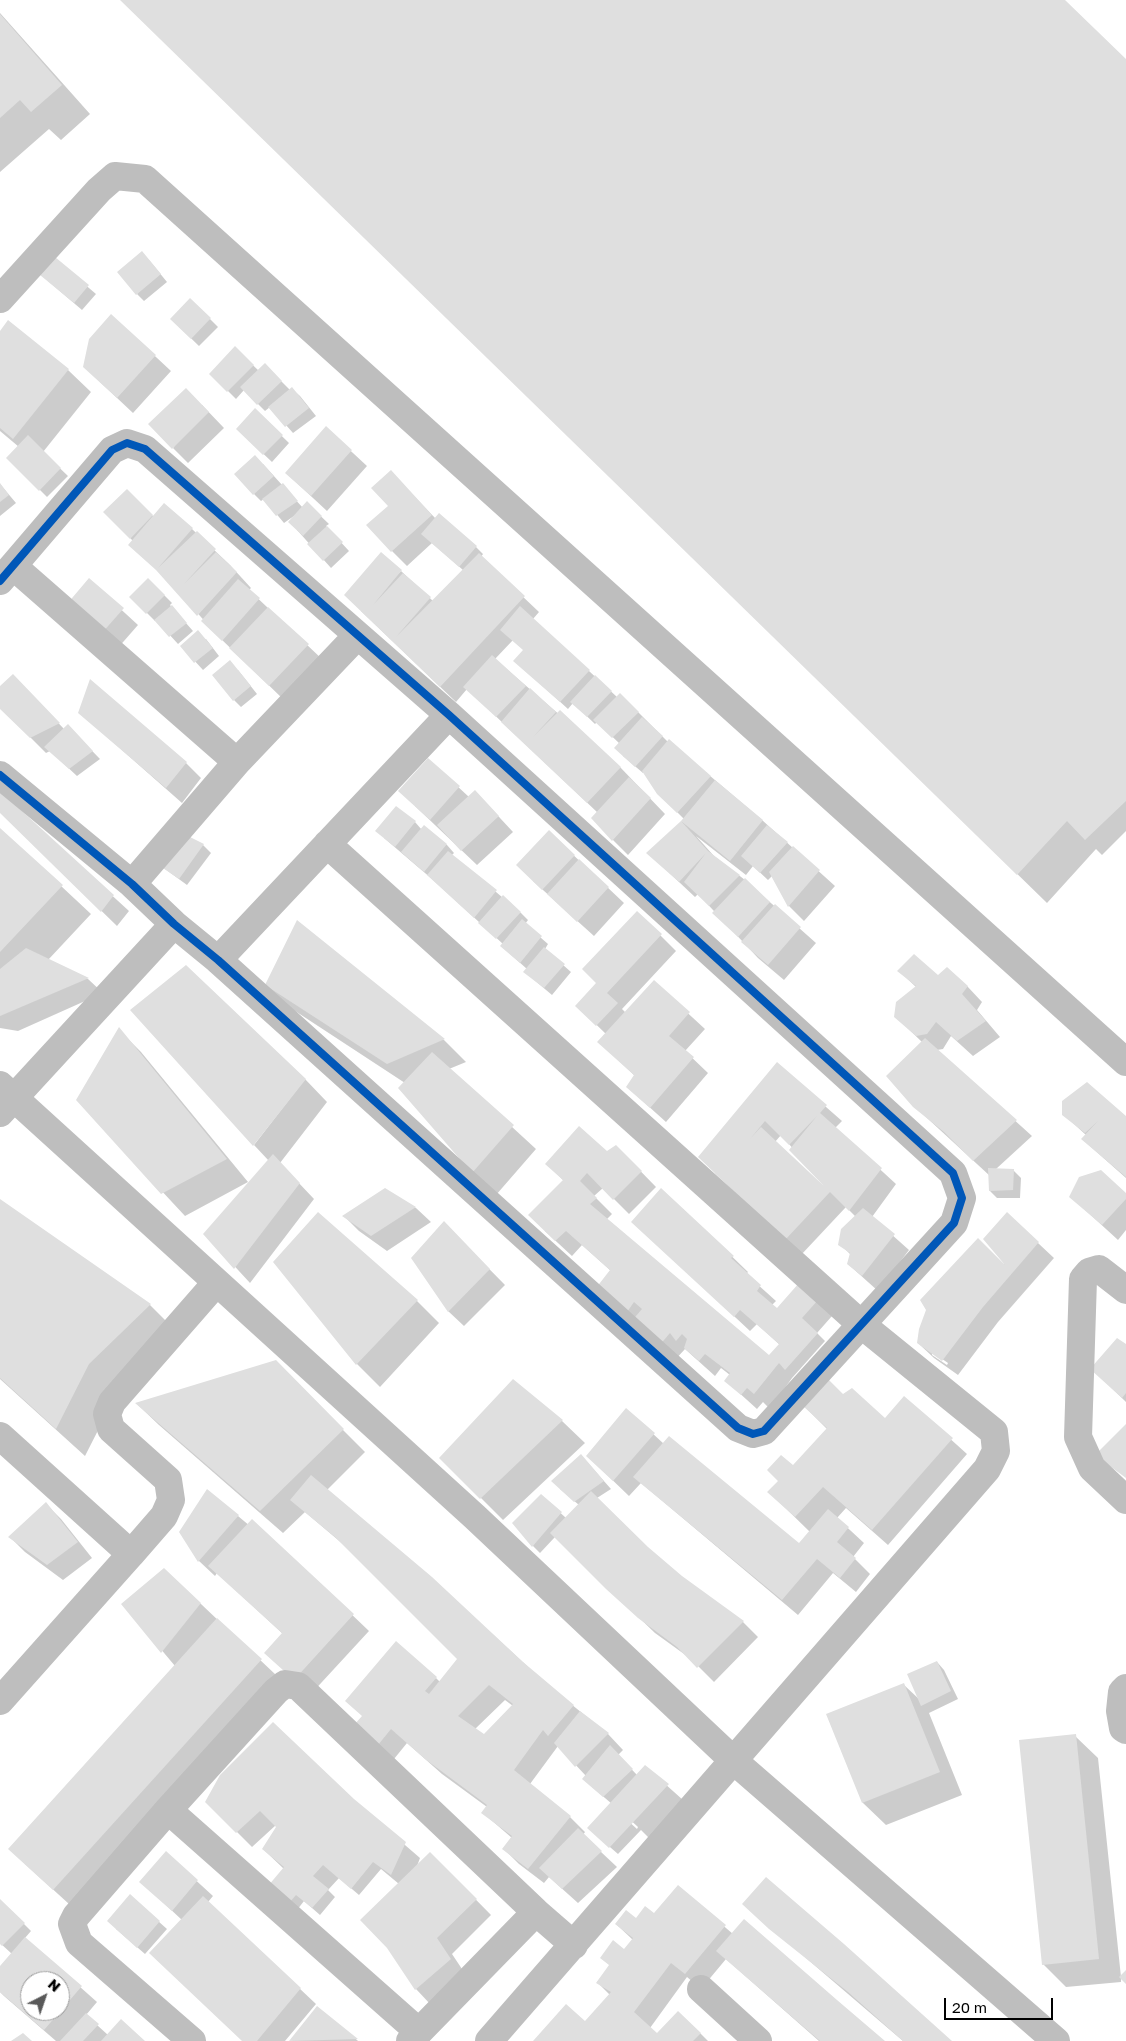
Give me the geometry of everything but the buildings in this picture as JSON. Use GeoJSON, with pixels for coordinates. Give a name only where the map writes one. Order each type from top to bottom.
{"type":"FeatureCollection","features":[{"type":"Feature","properties":{"kind":"street"},"geometry":{"type":"LineString","coordinates":[[0,299],[98,190],[115,176],[145,179],[1126,1062]]}},
{"type":"Feature","properties":{"kind":"street"},"geometry":{"type":"LineString","coordinates":[[0,775],[132,884],[174,924],[218,960],[738,1428],[754,1434],[764,1431],[954,1223],[962,1198],[953,1173],[449,715],[145,448],[127,443],[112,450],[6,574],[237,762]]}},
{"type":"Feature","properties":{"kind":"street"},"geometry":{"type":"LineString","coordinates":[[132,884],[237,762],[357,636]]}},
{"type":"Feature","properties":{"kind":"street"},"geometry":{"type":"LineString","coordinates":[[218,960],[449,715]]}},
{"type":"Feature","properties":{"kind":"street"},"geometry":{"type":"LineString","coordinates":[[327,844],[862,1324],[994,1432],[996,1451],[987,1469],[489,2041]]}},
{"type":"Feature","properties":{"kind":"street"},"geometry":{"type":"LineString","coordinates":[[174,924],[5,1098],[216,1283],[475,1517],[734,1761],[1056,2041]]}},
{"type":"Feature","properties":{"kind":"street"},"geometry":{"type":"LineString","coordinates":[[1126,1290],[1099,1269],[1089,1272],[1083,1279],[1078,1438],[1092,1468],[1126,1500]]}},
{"type":"Feature","properties":{"kind":"street"},"geometry":{"type":"LineString","coordinates":[[0,1701],[164,1516],[171,1500],[168,1480],[110,1428],[107,1414],[112,1402],[216,1283]]}},
{"type":"Feature","properties":{"kind":"street"},"geometry":{"type":"LineString","coordinates":[[0,1436],[131,1554]]}},
{"type":"Feature","properties":{"kind":"street"},"geometry":{"type":"LineString","coordinates":[[192,2041],[78,1943],[72,1924],[76,1916],[168,1810],[276,1690],[285,1684],[298,1686],[536,1912],[574,1945]]}},
{"type":"Feature","properties":{"kind":"street"},"geometry":{"type":"LineString","coordinates":[[1126,1688],[1122,1692],[1120,1711],[1123,1728],[1126,1730]]}},
{"type":"Feature","properties":{"kind":"street"},"geometry":{"type":"LineString","coordinates":[[168,1810],[415,2036],[536,1912]]}},
{"type":"Feature","properties":{"kind":"street"},"geometry":{"type":"LineString","coordinates":[[701,1989],[744,2036]]}},
{"type":"Feature","properties":{"kind":"cycle path"},"geometry":{"type":"LineString","coordinates":[[0,581],[112,450],[127,443],[145,449],[449,715],[953,1173],[962,1198],[954,1223],[764,1431],[753,1434],[738,1428],[218,960],[174,924],[132,884],[0,775]]}}]}
